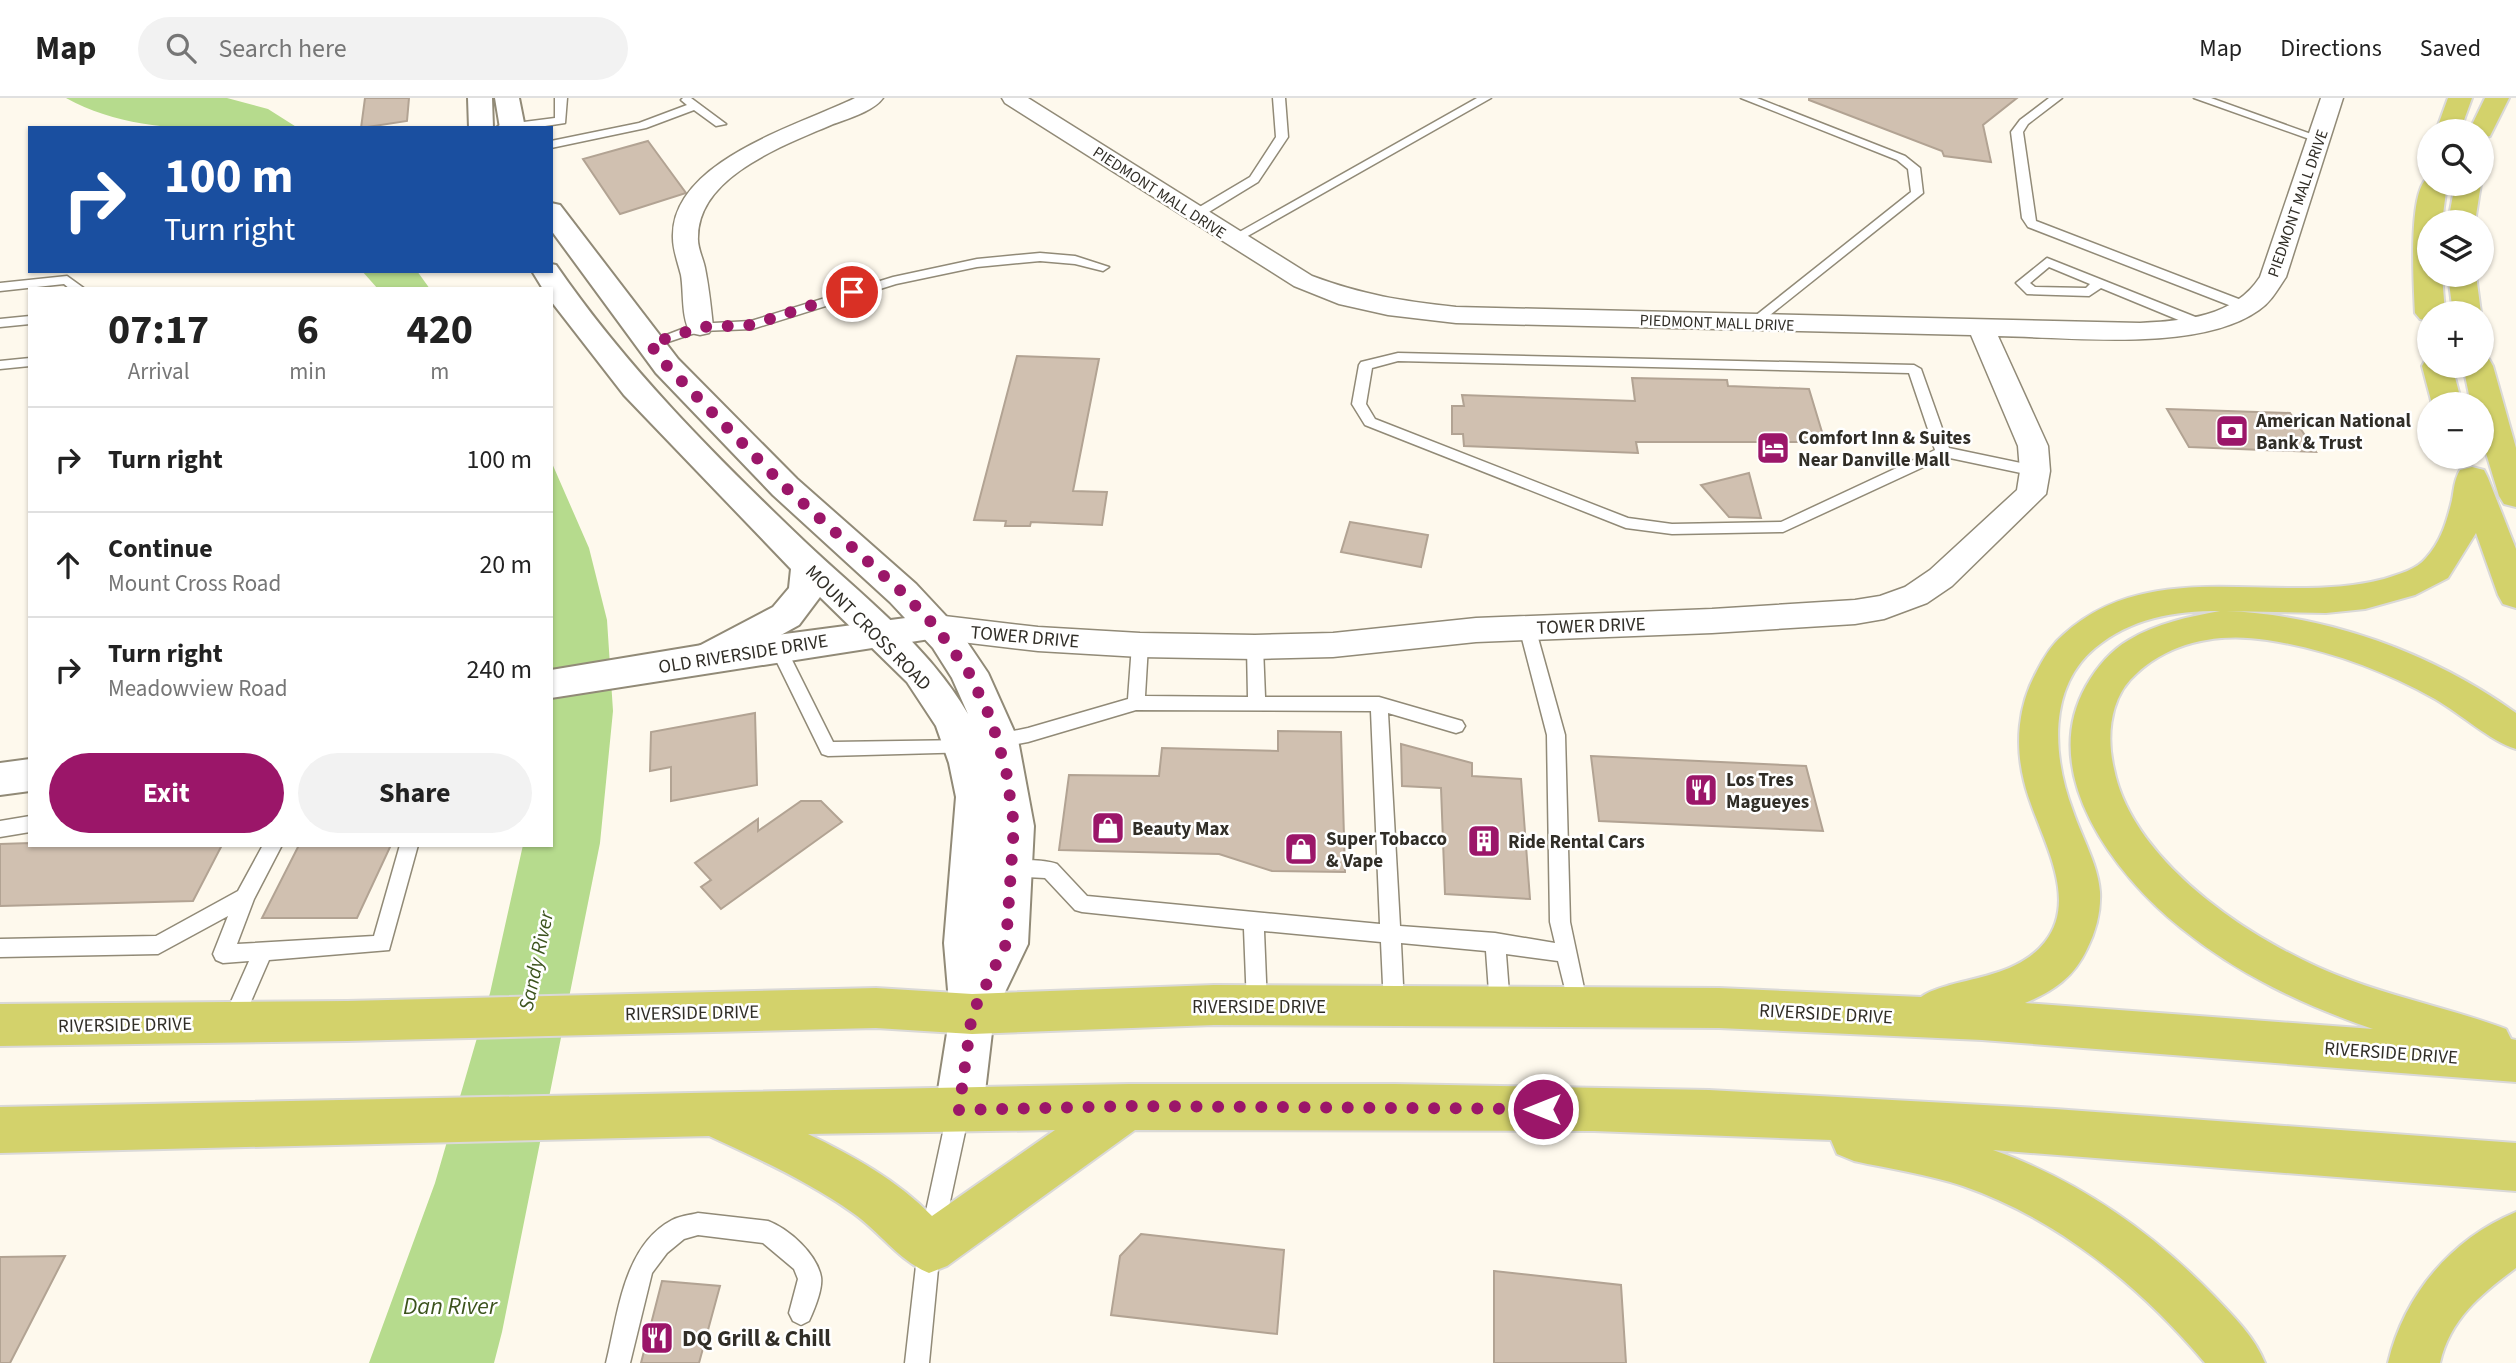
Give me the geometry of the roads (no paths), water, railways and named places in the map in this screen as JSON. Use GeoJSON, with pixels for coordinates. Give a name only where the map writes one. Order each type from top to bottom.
{"type":"FeatureCollection","features":[{"type":"Feature","properties":{"kind":"main road"},"geometry":{"type":"LineString","coordinates":[[480,98],[481,126]]}},
{"type":"Feature","properties":{"kind":"main road"},"geometry":{"type":"LineString","coordinates":[[506,98],[508,126]]}},
{"type":"Feature","properties":{"kind":"main road"},"geometry":{"type":"LineString","coordinates":[[2452,119],[2460,98]]}},
{"type":"Feature","properties":{"kind":"main road"},"geometry":{"type":"LineString","coordinates":[[2488,119],[2497,99]]}},
{"type":"Feature","properties":{"kind":"main road"},"geometry":{"type":"LineString","coordinates":[[2429,301],[2426,251],[2431,196]]}},
{"type":"Feature","properties":{"kind":"main road","name":"MOUNT CROSS ROAD"},"geometry":{"type":"LineString","coordinates":[[553,214],[667,366],[785,487],[903,593],[936,627],[969,673],[999,740],[1014,825],[991,871]]}},
{"type":"Feature","properties":{"kind":"main road","name":"MOUNT CROSS ROAD"},"geometry":{"type":"LineString","coordinates":[[547,273],[591,336],[658,415],[768,529],[920,672],[955,725],[969,763],[1006,944],[972,1014],[959,1110]]}},
{"type":"Feature","properties":{"kind":"main road"},"geometry":{"type":"LineString","coordinates":[[2481,378],[2490,418],[2516,496]]}},
{"type":"Feature","properties":{"kind":"main road"},"geometry":{"type":"LineString","coordinates":[[1913,1016],[2025,982],[2051,965],[2072,937],[2079,909],[2078,880],[2049,801],[2039,755],[2039,714],[2043,692],[2063,657],[2072,648],[2092,630],[2123,612],[2148,605],[2209,598],[2351,600],[2388,592],[2419,580],[2438,568],[2457,539],[2468,509],[2468,469]]}},
{"type":"Feature","properties":{"kind":"main road"},"geometry":{"type":"LineString","coordinates":[[2469,469],[2516,595]]}},
{"type":"Feature","properties":{"kind":"main road"},"geometry":{"type":"LineString","coordinates":[[697,660],[786,616],[806,592],[809,567]]}},
{"type":"Feature","properties":{"kind":"main road"},"geometry":{"type":"LineString","coordinates":[[2516,734],[2442,686],[2370,654],[2311,635],[2265,626],[2222,623],[2185,630],[2164,638],[2127,660],[2101,692],[2089,733],[2089,759],[2096,787],[2113,822],[2138,859],[2172,894],[2213,928],[2260,959],[2301,980],[2384,1012],[2516,1050]]}},
{"type":"Feature","properties":{"kind":"main road","name":"OLD RIVERSIDE DRIVE"},"geometry":{"type":"LineString","coordinates":[[553,684],[879,633],[936,627]]}},
{"type":"Feature","properties":{"kind":"main road"},"geometry":{"type":"LineString","coordinates":[[0,779],[28,775]]}},
{"type":"Feature","properties":{"kind":"main road","name":"RIVERSIDE DRIVE"},"geometry":{"type":"LineString","coordinates":[[0,1025],[321,1022],[876,1008],[972,1014],[1257,1005],[1719,1008],[1913,1016],[2516,1061]]}},
{"type":"Feature","properties":{"kind":"main road"},"geometry":{"type":"LineString","coordinates":[[711,1114],[785,1146],[855,1185],[889,1209],[929,1248],[1129,1106]]}},
{"type":"Feature","properties":{"kind":"main road"},"geometry":{"type":"LineString","coordinates":[[0,1130],[1129,1106],[1598,1109],[1953,1125],[2516,1167]]}},
{"type":"Feature","properties":{"kind":"main road"},"geometry":{"type":"LineString","coordinates":[[1753,1116],[1962,1162],[2009,1180],[2067,1209],[2112,1239],[2177,1293],[2239,1363]]}},
{"type":"Feature","properties":{"kind":"main road"},"geometry":{"type":"LineString","coordinates":[[2414,1363],[2417,1347],[2435,1307],[2468,1272],[2516,1237]]}},
{"type":"Feature","properties":{"kind":"street"},"geometry":{"type":"LineString","coordinates":[[701,327],[685,235],[689,217],[701,195],[719,176],[753,152],[872,98]]}},
{"type":"Feature","properties":{"kind":"street","name":"PIEDMONT MALL DRIVE"},"geometry":{"type":"LineString","coordinates":[[1013,98],[1303,281],[1348,298],[1388,307],[1456,315],[2140,331],[2203,325],[2244,306],[2271,282],[2332,98]]}},
{"type":"Feature","properties":{"kind":"street"},"geometry":{"type":"LineString","coordinates":[[1982,329],[2033,446],[2035,471]]}},
{"type":"Feature","properties":{"kind":"street","name":"TOWER DRIVE"},"geometry":{"type":"LineString","coordinates":[[936,627],[1038,639],[1255,648],[1332,645],[1527,627],[1712,621],[1855,612],[1884,607],[1916,595],[1941,578],[2031,494],[2035,471]]}},
{"type":"Feature","properties":{"kind":"lane"},"geometry":{"type":"LineString","coordinates":[[517,126],[561,121],[561,98]]}},
{"type":"Feature","properties":{"kind":"lane"},"geometry":{"type":"LineString","coordinates":[[685,98],[720,124]]}},
{"type":"Feature","properties":{"kind":"lane"},"geometry":{"type":"LineString","coordinates":[[1195,215],[1254,179],[1282,137],[1279,98]]}},
{"type":"Feature","properties":{"kind":"lane"},"geometry":{"type":"LineString","coordinates":[[1233,239],[1485,98]]}},
{"type":"Feature","properties":{"kind":"lane"},"geometry":{"type":"LineString","coordinates":[[1747,98],[1901,158],[1914,168],[1917,193],[1755,323]]}},
{"type":"Feature","properties":{"kind":"lane"},"geometry":{"type":"LineString","coordinates":[[2056,98],[2024,122],[2017,132],[2028,218],[2032,223],[2244,306]]}},
{"type":"Feature","properties":{"kind":"lane"},"geometry":{"type":"LineString","coordinates":[[2200,98],[2319,139]]}},
{"type":"Feature","properties":{"kind":"lane"},"geometry":{"type":"LineString","coordinates":[[553,145],[642,126],[696,106]]}},
{"type":"Feature","properties":{"kind":"lane"},"geometry":{"type":"LineString","coordinates":[[650,344],[701,327],[752,325],[930,271],[1012,258],[1075,260],[1103,267]]}},
{"type":"Feature","properties":{"kind":"lane"},"geometry":{"type":"LineString","coordinates":[[2099,283],[2089,292],[2032,291],[2022,283],[2047,262],[2099,283],[2203,325]]}},
{"type":"Feature","properties":{"kind":"lane"},"geometry":{"type":"LineString","coordinates":[[0,287],[67,280],[76,287]]}},
{"type":"Feature","properties":{"kind":"lane"},"geometry":{"type":"LineString","coordinates":[[0,323],[28,320]]}},
{"type":"Feature","properties":{"kind":"lane"},"geometry":{"type":"LineString","coordinates":[[1944,452],[1914,369],[1398,356],[1366,365],[1359,404],[1370,422],[1626,523],[1672,529],[1783,527],[1944,452],[2035,471]]}},
{"type":"Feature","properties":{"kind":"lane"},"geometry":{"type":"LineString","coordinates":[[0,365],[28,362]]}},
{"type":"Feature","properties":{"kind":"lane"},"geometry":{"type":"LineString","coordinates":[[1527,627],[1556,735],[1560,922],[1578,1007]]}},
{"type":"Feature","properties":{"kind":"lane"},"geometry":{"type":"LineString","coordinates":[[1136,703],[1140,645]]}},
{"type":"Feature","properties":{"kind":"lane"},"geometry":{"type":"LineString","coordinates":[[778,648],[828,749],[962,748],[1028,735],[1136,703],[1379,704],[1456,726]]}},
{"type":"Feature","properties":{"kind":"lane"},"geometry":{"type":"LineString","coordinates":[[1255,648],[1256,704]]}},
{"type":"Feature","properties":{"kind":"lane"},"geometry":{"type":"LineString","coordinates":[[1379,704],[1394,1006]]}},
{"type":"Feature","properties":{"kind":"lane"},"geometry":{"type":"LineString","coordinates":[[0,829],[28,824]]}},
{"type":"Feature","properties":{"kind":"lane"},"geometry":{"type":"LineString","coordinates":[[272,847],[245,897],[223,954],[382,944],[408,847]]}},
{"type":"Feature","properties":{"kind":"lane"},"geometry":{"type":"LineString","coordinates":[[991,871],[1050,870],[1082,904],[1136,907],[1254,922],[1495,942],[1566,953]]}},
{"type":"Feature","properties":{"kind":"lane"},"geometry":{"type":"LineString","coordinates":[[0,948],[158,945],[245,897]]}},
{"type":"Feature","properties":{"kind":"lane"},"geometry":{"type":"LineString","coordinates":[[1254,922],[1257,1005]]}},
{"type":"Feature","properties":{"kind":"lane"},"geometry":{"type":"LineString","coordinates":[[1495,942],[1500,1006]]}},
{"type":"Feature","properties":{"kind":"lane"},"geometry":{"type":"LineString","coordinates":[[232,1023],[263,952]]}},
{"type":"Feature","properties":{"kind":"lane"},"geometry":{"type":"LineString","coordinates":[[917,1363],[929,1248],[959,1110]]}},
{"type":"Feature","properties":{"kind":"lane"},"geometry":{"type":"LineString","coordinates":[[618,1363],[642,1268],[659,1245],[678,1229],[698,1224],[768,1233],[788,1246],[802,1261],[810,1279],[801,1313]]}},
{"type":"Feature","properties":{"kind":"water"},"geometry":{"type":"Polygon","coordinates":[[[66,98],[227,98],[268,109],[295,126],[160,126],[121,119],[66,98]]]}},
{"type":"Feature","properties":{"kind":"water"},"geometry":{"type":"Polygon","coordinates":[[[364,273],[418,273],[429,287],[376,287],[364,273]]]}},
{"type":"Feature","properties":{"kind":"water","name":"Dan River"},"geometry":{"type":"Polygon","coordinates":[[[553,466],[589,548],[607,620],[613,711],[600,843],[502,1332],[494,1363],[369,1363],[435,1183],[490,993],[523,847],[553,847],[553,466]]]}},
{"type":"Feature","properties":{"kind":"place","name":"American National Bank & Trust"},"geometry":{"type":"Point","coordinates":[2232,431]}},
{"type":"Feature","properties":{"kind":"place","name":"Comfort Inn & Suites Near Danville Mall"},"geometry":{"type":"Point","coordinates":[1773,448]}},
{"type":"Feature","properties":{"kind":"place","name":"Los Tres Magueyes"},"geometry":{"type":"Point","coordinates":[1701,790]}},
{"type":"Feature","properties":{"kind":"place","name":"Beauty Max"},"geometry":{"type":"Point","coordinates":[1108,828]}},
{"type":"Feature","properties":{"kind":"place","name":"Ride Rental Cars"},"geometry":{"type":"Point","coordinates":[1484,841]}},
{"type":"Feature","properties":{"kind":"place","name":"Super Tobacco & Vape"},"geometry":{"type":"Point","coordinates":[1301,849]}},
{"type":"Feature","properties":{"kind":"place","name":"DQ Grill & Chill"},"geometry":{"type":"Point","coordinates":[657,1338]}},
{"type":"Feature","properties":{"kind":"water label","name":"Sandy River"},"geometry":{"type":"Point","coordinates":[536,961]}}]}
